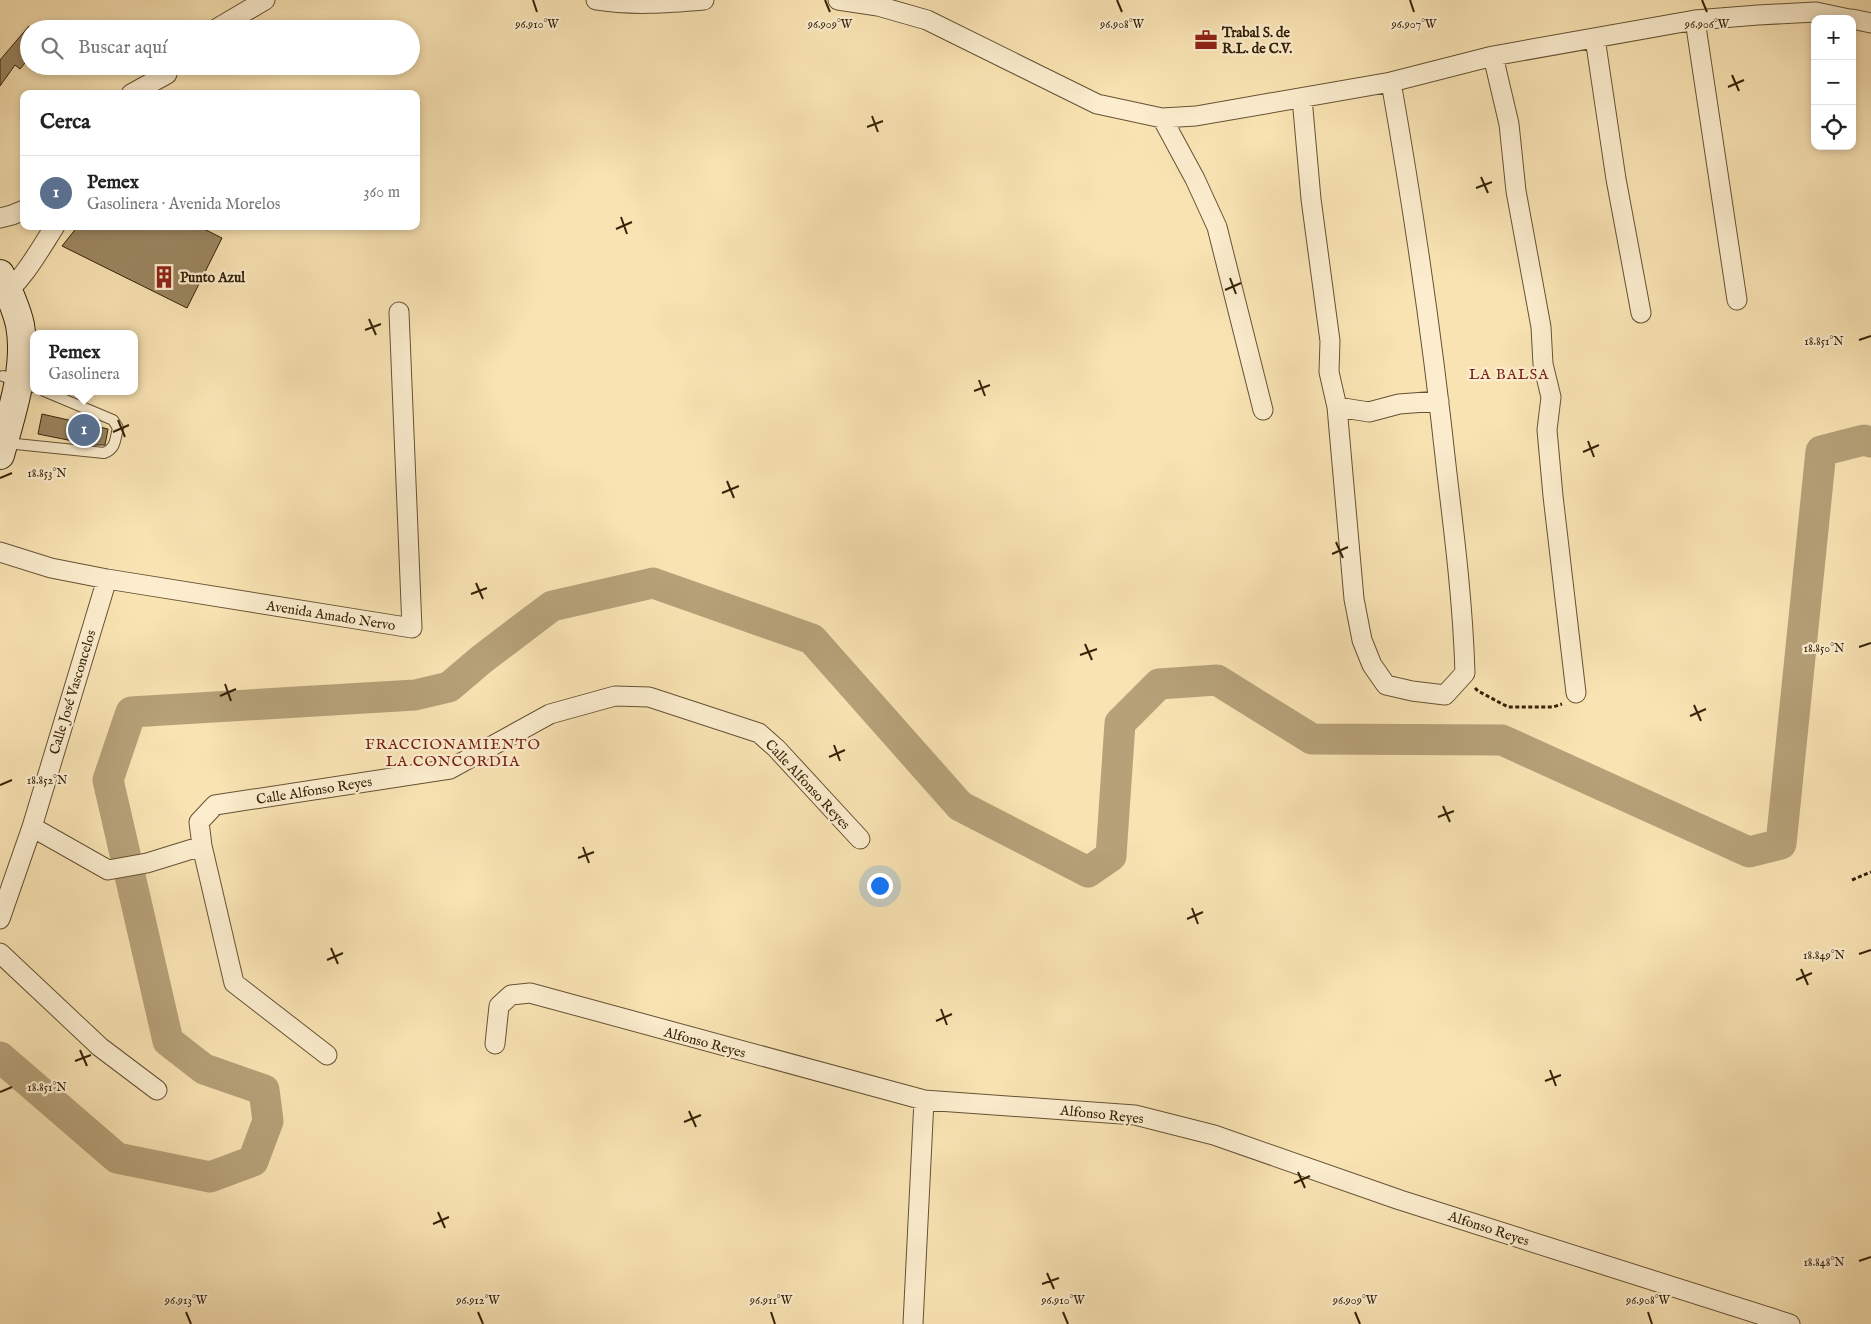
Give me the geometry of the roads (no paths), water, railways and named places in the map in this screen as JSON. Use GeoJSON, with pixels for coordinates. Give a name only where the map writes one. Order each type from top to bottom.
{"type":"FeatureCollection","features":[{"type":"Feature","properties":{"kind":"main road"},"geometry":{"type":"LineString","coordinates":[[1,446],[22,349],[20,325],[2,295]]}},
{"type":"Feature","properties":{"kind":"street"},"geometry":{"type":"LineString","coordinates":[[231,20],[265,0]]}},
{"type":"Feature","properties":{"kind":"street"},"geometry":{"type":"LineString","coordinates":[[596,0],[618,4],[666,4],[704,0]]}},
{"type":"Feature","properties":{"kind":"street"},"geometry":{"type":"LineString","coordinates":[[838,0],[878,6],[927,20],[1097,104],[1162,118],[1196,116],[1391,82],[1493,56],[1695,20],[1758,14],[1816,12],[1831,15]]}},
{"type":"Feature","properties":{"kind":"street"},"geometry":{"type":"LineString","coordinates":[[1695,20],[1737,300]]}},
{"type":"Feature","properties":{"kind":"street"},"geometry":{"type":"LineString","coordinates":[[1856,20],[1871,23]]}},
{"type":"Feature","properties":{"kind":"street"},"geometry":{"type":"LineString","coordinates":[[1595,38],[1616,179],[1641,313]]}},
{"type":"Feature","properties":{"kind":"street"},"geometry":{"type":"LineString","coordinates":[[1493,56],[1509,124],[1516,191],[1541,327],[1543,364],[1551,397],[1547,430],[1576,693]]}},
{"type":"Feature","properties":{"kind":"street"},"geometry":{"type":"LineString","coordinates":[[138,90],[162,75]]}},
{"type":"Feature","properties":{"kind":"street"},"geometry":{"type":"LineString","coordinates":[[152,90],[166,75]]}},
{"type":"Feature","properties":{"kind":"street"},"geometry":{"type":"LineString","coordinates":[[1302,98],[1311,200],[1330,341],[1329,372],[1338,407],[1354,599],[1362,640],[1372,665],[1386,685],[1412,692],[1445,695],[1465,673],[1464,623],[1439,401],[1411,196],[1391,82]]}},
{"type":"Feature","properties":{"kind":"street"},"geometry":{"type":"LineString","coordinates":[[1162,118],[1195,179],[1216,227],[1263,410]]}},
{"type":"Feature","properties":{"kind":"street"},"geometry":{"type":"LineString","coordinates":[[0,218],[12,216],[20,212]]}},
{"type":"Feature","properties":{"kind":"street"},"geometry":{"type":"LineString","coordinates":[[2,295],[30,264],[52,230]]}},
{"type":"Feature","properties":{"kind":"street","name":"Avenida Amado Nervo"},"geometry":{"type":"LineString","coordinates":[[0,552],[51,568],[107,579],[412,628],[399,312]]}},
{"type":"Feature","properties":{"kind":"street"},"geometry":{"type":"LineString","coordinates":[[1338,407],[1369,412],[1399,404],[1439,401]]}},
{"type":"Feature","properties":{"kind":"street","name":"Calle José Vasconcelos"},"geometry":{"type":"LineString","coordinates":[[0,919],[32,827],[107,579]]}},
{"type":"Feature","properties":{"kind":"street","name":"Calle Alfonso Reyes"},"geometry":{"type":"LineString","coordinates":[[328,1055],[234,983],[202,846],[199,822],[215,805],[450,769],[550,714],[616,696],[648,697],[759,733],[776,748],[860,839]]}},
{"type":"Feature","properties":{"kind":"street"},"geometry":{"type":"LineString","coordinates":[[32,827],[108,870],[146,863],[202,846]]}},
{"type":"Feature","properties":{"kind":"street"},"geometry":{"type":"LineString","coordinates":[[0,952],[100,1047],[157,1090]]}},
{"type":"Feature","properties":{"kind":"street","name":"Alfonso Reyes"},"geometry":{"type":"LineString","coordinates":[[495,1044],[499,1006],[511,995],[530,993],[924,1100],[1135,1115],[1214,1135],[1400,1200],[1790,1324]]}},
{"type":"Feature","properties":{"kind":"street"},"geometry":{"type":"LineString","coordinates":[[913,1324],[924,1100]]}},
{"type":"Feature","properties":{"kind":"lane"},"geometry":{"type":"LineString","coordinates":[[1,446],[104,453],[114,447],[118,428],[113,420],[54,395]]}},
{"type":"Feature","properties":{"kind":"waterway"},"geometry":{"type":"LineString","coordinates":[[0,1057],[117,1158],[210,1177],[253,1161],[268,1121],[264,1090],[204,1069],[168,1041],[108,780],[131,712],[415,695],[449,687],[482,659],[552,606],[653,583],[812,639],[960,806],[1088,872],[1111,856],[1120,723],[1159,684],[1217,680],[1312,739],[1502,740],[1749,852],[1781,844],[1821,451],[1864,440],[1871,442]]}},
{"type":"Feature","properties":{"kind":"place","name":"Trabal S. de R.L. de C.V."},"geometry":{"type":"Point","coordinates":[1206,40]}},
{"type":"Feature","properties":{"kind":"place","name":"Punto Azul"},"geometry":{"type":"Point","coordinates":[164,277]}},
{"type":"Feature","properties":{"kind":"place","name":"Pemex"},"geometry":{"type":"Point","coordinates":[84,430]}},
{"type":"Feature","properties":{"kind":"district","name":"LA BALSA"},"geometry":{"type":"Point","coordinates":[1509,374]}},
{"type":"Feature","properties":{"kind":"district","name":"FRACCIONAMIENTO LA CONCORDIA"},"geometry":{"type":"Point","coordinates":[453,752]}}]}
